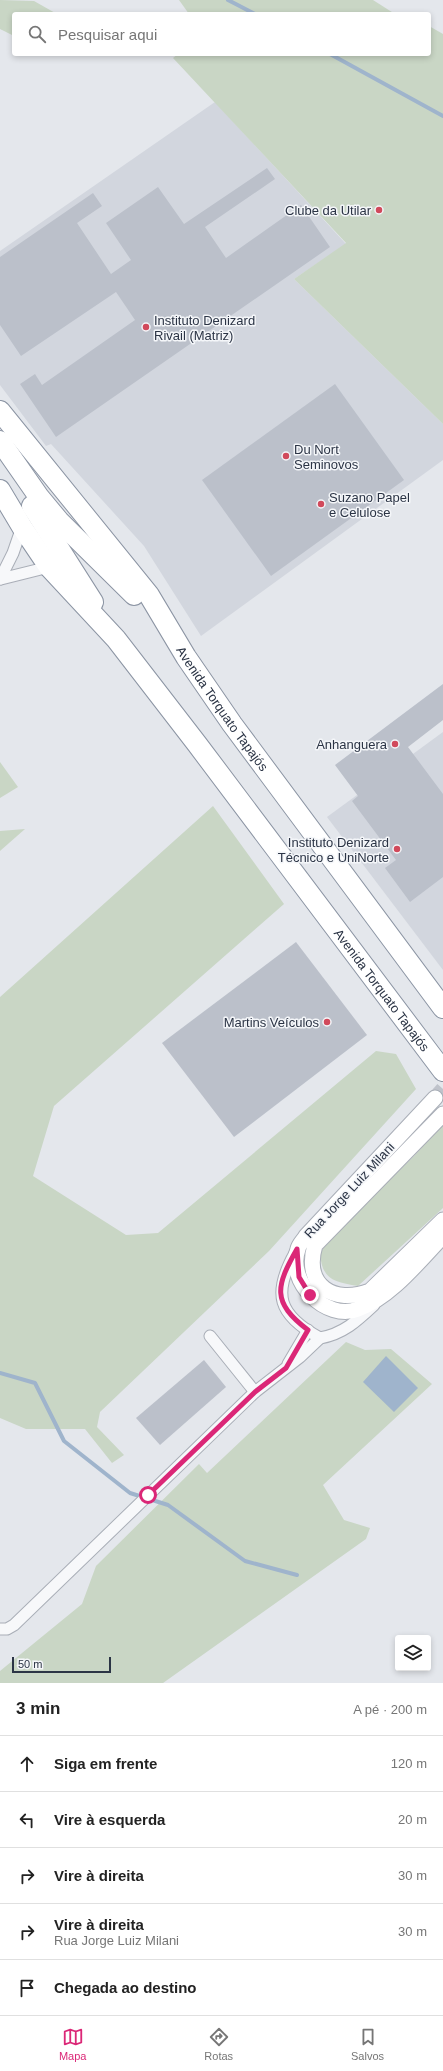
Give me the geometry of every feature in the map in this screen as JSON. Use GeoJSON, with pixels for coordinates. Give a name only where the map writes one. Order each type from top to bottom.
{"type":"FeatureCollection","features":[{"type":"Feature","properties":{"kind":"highway","name":"Avenida Torquato Tapajós"},"geometry":{"type":"LineString","coordinates":[[0,411],[149,595],[166,626],[250,749],[443,1008]]}},
{"type":"Feature","properties":{"kind":"highway"},"geometry":{"type":"LineString","coordinates":[[0,441],[39,497],[59,521],[166,626]]}},
{"type":"Feature","properties":{"kind":"highway"},"geometry":{"type":"LineString","coordinates":[[0,463],[18,485],[51,535],[116,639]]}},
{"type":"Feature","properties":{"kind":"highway","name":"Avenida Torquato Tapajós"},"geometry":{"type":"LineString","coordinates":[[0,490],[22,527],[49,567],[116,639],[197,744],[443,1071]]}},
{"type":"Feature","properties":{"kind":"street"},"geometry":{"type":"LineString","coordinates":[[0,579],[13,553],[22,527]]}},
{"type":"Feature","properties":{"kind":"street"},"geometry":{"type":"LineString","coordinates":[[0,579],[49,567]]}},
{"type":"Feature","properties":{"kind":"street","name":"Rua Jorge Luiz Milani"},"geometry":{"type":"LineString","coordinates":[[435,1098],[306,1236],[297,1249],[299,1277],[310,1295],[328,1308],[345,1312],[357,1310],[384,1295],[443,1236]]}},
{"type":"Feature","properties":{"kind":"street","name":"Rua Jorge Luiz Milani"},"geometry":{"type":"LineString","coordinates":[[443,1114],[315,1245],[311,1258],[312,1272],[318,1282],[331,1293],[358,1295],[370,1291],[443,1220]]}},
{"type":"Feature","properties":{"kind":"street"},"geometry":{"type":"LineString","coordinates":[[297,1249],[283,1279],[281,1297],[283,1306],[293,1318],[320,1338]]}},
{"type":"Feature","properties":{"kind":"street"},"geometry":{"type":"LineString","coordinates":[[0,1630],[7,1629],[14,1625],[255,1392],[286,1368],[320,1338],[335,1335],[354,1324],[384,1295]]}},
{"type":"Feature","properties":{"kind":"street"},"geometry":{"type":"LineString","coordinates":[[286,1368],[308,1330]]}},
{"type":"Feature","properties":{"kind":"street"},"geometry":{"type":"LineString","coordinates":[[210,1336],[255,1392]]}},
{"type":"Feature","properties":{"kind":"shaded area"},"geometry":{"type":"Polygon","coordinates":[[[215,102],[346,244],[294,279],[443,424],[443,460],[201,636],[144,546],[51,444],[46,446],[0,385],[0,251],[215,102]]]}},
{"type":"Feature","properties":{"kind":"shaded area","name":"Instituto Denizard Técnico e UniNorte"},"geometry":{"type":"Polygon","coordinates":[[[443,732],[443,970],[327,817],[443,732]]]}},
{"type":"Feature","properties":{"kind":"green space"},"geometry":{"type":"Polygon","coordinates":[[[0,0],[34,1],[53,12],[12,12],[12,35],[0,29],[0,0]]]}},
{"type":"Feature","properties":{"kind":"green space"},"geometry":{"type":"Polygon","coordinates":[[[179,0],[373,0],[392,12],[188,12],[179,0]]]}},
{"type":"Feature","properties":{"kind":"green space","name":"Clube da Utilar"},"geometry":{"type":"Polygon","coordinates":[[[431,27],[443,34],[443,424],[294,279],[346,243],[173,58],[176,56],[431,56],[431,27]]]}},
{"type":"Feature","properties":{"kind":"green space"},"geometry":{"type":"Polygon","coordinates":[[[0,762],[18,787],[0,798],[0,762]]]}},
{"type":"Feature","properties":{"kind":"green space"},"geometry":{"type":"Polygon","coordinates":[[[213,806],[284,904],[54,1106],[33,1176],[126,1235],[158,1233],[376,1051],[396,1054],[416,1089],[269,1251],[100,1412],[97,1427],[124,1455],[112,1463],[85,1429],[26,1429],[0,1418],[0,997],[213,806]]]}},
{"type":"Feature","properties":{"kind":"green space"},"geometry":{"type":"Polygon","coordinates":[[[25,829],[0,851],[0,831],[25,829]]]}},
{"type":"Feature","properties":{"kind":"green space"},"geometry":{"type":"Polygon","coordinates":[[[443,1124],[443,1208],[358,1286],[342,1283],[331,1278],[323,1269],[320,1253],[331,1237],[414,1156],[443,1124]]]}},
{"type":"Feature","properties":{"kind":"green space"},"geometry":{"type":"Polygon","coordinates":[[[346,1342],[365,1350],[391,1349],[432,1384],[323,1485],[344,1520],[370,1528],[366,1539],[163,1683],[0,1683],[0,1671],[82,1604],[96,1566],[199,1464],[207,1473],[346,1342]]]}},
{"type":"Feature","properties":{"kind":"water"},"geometry":{"type":"Polygon","coordinates":[[[386,1356],[418,1388],[394,1412],[363,1382],[386,1356]]]}},
{"type":"Feature","properties":{"kind":"building"},"geometry":{"type":"Polygon","coordinates":[[[267,168],[275,179],[205,227],[226,258],[301,205],[330,247],[56,437],[20,384],[35,374],[42,385],[135,320],[116,292],[21,356],[0,325],[0,257],[93,193],[102,206],[77,223],[111,274],[131,260],[106,223],[158,187],[184,224],[267,168]]]}},
{"type":"Feature","properties":{"kind":"building"},"geometry":{"type":"Polygon","coordinates":[[[335,384],[404,480],[271,576],[202,480],[335,384]]]}},
{"type":"Feature","properties":{"kind":"building","name":"Instituto Denizard Técnico e UniNorte"},"geometry":{"type":"Polygon","coordinates":[[[443,684],[443,720],[408,747],[443,794],[443,877],[410,902],[385,868],[396,860],[352,801],[358,796],[335,765],[443,684]]]}},
{"type":"Feature","properties":{"kind":"building"},"geometry":{"type":"Polygon","coordinates":[[[296,942],[367,1035],[234,1137],[162,1043],[296,942]]]}},
{"type":"Feature","properties":{"kind":"building"},"geometry":{"type":"Polygon","coordinates":[[[204,1360],[226,1387],[160,1445],[136,1418],[204,1360]]]}},
{"type":"Feature","properties":{"kind":"waterway"},"geometry":{"type":"LineString","coordinates":[[228,0],[251,12]]}},
{"type":"Feature","properties":{"kind":"waterway"},"geometry":{"type":"LineString","coordinates":[[334,56],[443,116]]}},
{"type":"Feature","properties":{"kind":"waterway"},"geometry":{"type":"LineString","coordinates":[[0,1373],[35,1383],[64,1441],[130,1493],[168,1505],[245,1561],[297,1575]]}},
{"type":"Feature","properties":{"kind":"tunnel"},"geometry":{"type":"LineString","coordinates":[[435,1098],[443,1089]]}},
{"type":"Feature","properties":{"kind":"place","name":"Clube da Utilar"},"geometry":{"type":"Point","coordinates":[379,210]}},
{"type":"Feature","properties":{"kind":"place","name":"Instituto Denizard Rivail (Matriz)"},"geometry":{"type":"Point","coordinates":[146,327]}},
{"type":"Feature","properties":{"kind":"place","name":"Du Nort Seminovos"},"geometry":{"type":"Point","coordinates":[286,456]}},
{"type":"Feature","properties":{"kind":"place","name":"Suzano Papel e Celulose"},"geometry":{"type":"Point","coordinates":[321,504]}},
{"type":"Feature","properties":{"kind":"place","name":"Anhanguera"},"geometry":{"type":"Point","coordinates":[395,744]}},
{"type":"Feature","properties":{"kind":"place","name":"Instituto Denizard Técnico e UniNorte"},"geometry":{"type":"Point","coordinates":[397,849]}},
{"type":"Feature","properties":{"kind":"place","name":"Martins Veículos"},"geometry":{"type":"Point","coordinates":[327,1022]}},
{"type":"Feature","properties":{"kind":"route"},"geometry":{"type":"LineString","coordinates":[[148,1495],[255,1392],[286,1368],[308,1330],[293,1318],[283,1306],[281,1297],[280,1289],[283,1279],[297,1249],[299,1277],[310,1295]]}}]}
